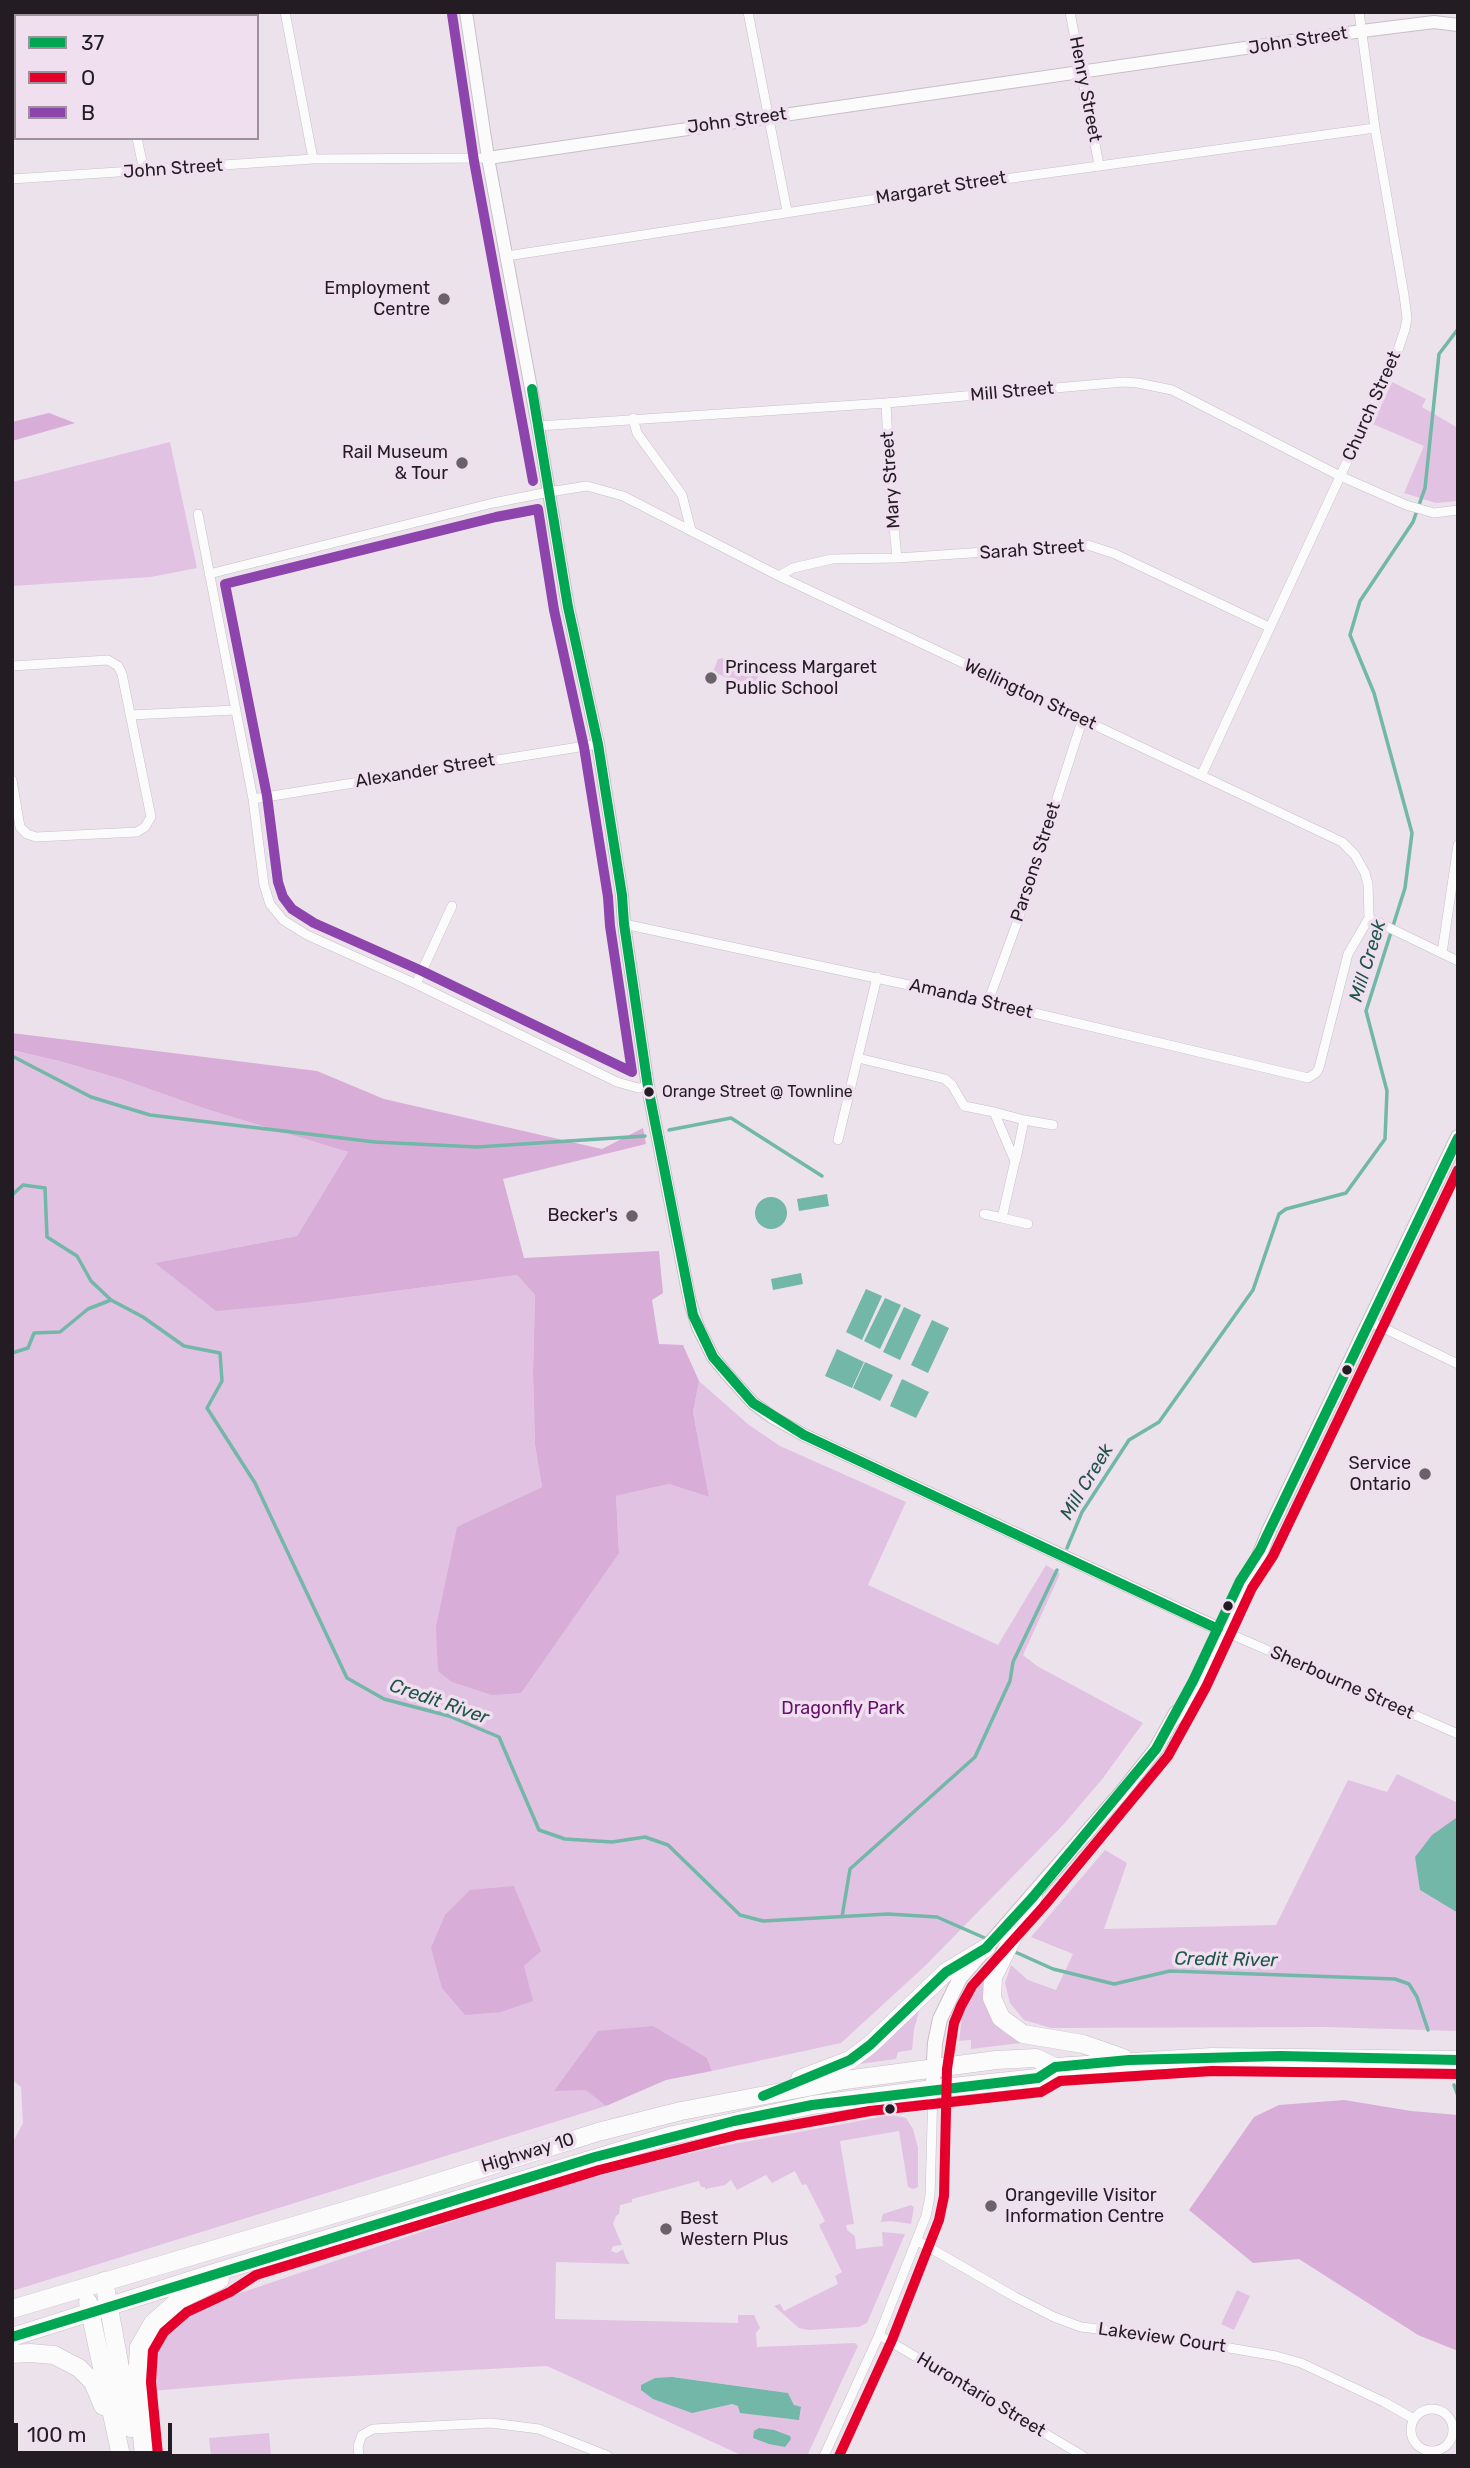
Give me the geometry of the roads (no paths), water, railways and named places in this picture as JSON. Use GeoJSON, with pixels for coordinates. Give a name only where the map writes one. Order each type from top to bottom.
{"type":"FeatureCollection","features":[{"type":"Feature","properties":{"kind":"highway"},"geometry":{"type":"LineString","coordinates":[[1032,1897],[1000,1945],[993,1977],[992,1998],[1001,2018],[1023,2034],[1083,2044],[1129,2060]]}},
{"type":"Feature","properties":{"kind":"highway"},"geometry":{"type":"LineString","coordinates":[[762,2096],[850,2060],[878,2038],[946,1972],[1000,1945]]}},
{"type":"Feature","properties":{"kind":"highway","name":"Highway 10"},"geometry":{"type":"LineString","coordinates":[[12,2337],[595,2157],[669,2136],[812,2105],[1038,2078],[1055,2067],[1129,2060],[1280,2056],[1458,2060]]}},
{"type":"Feature","properties":{"kind":"highway","name":"Highway 10"},"geometry":{"type":"LineString","coordinates":[[12,2309],[385,2199],[598,2132],[681,2111],[845,2080],[933,2068],[1037,2058],[1055,2067]]}},
{"type":"Feature","properties":{"kind":"highway"},"geometry":{"type":"LineString","coordinates":[[144,2456],[136,2382],[139,2347],[153,2323],[180,2300],[224,2279],[250,2262]]}},
{"type":"Feature","properties":{"kind":"highway"},"geometry":{"type":"LineString","coordinates":[[104,2281],[135,2456]]}},
{"type":"Feature","properties":{"kind":"highway"},"geometry":{"type":"LineString","coordinates":[[85,2287],[121,2456]]}},
{"type":"Feature","properties":{"kind":"highway"},"geometry":{"type":"LineString","coordinates":[[12,2354],[54,2355],[79,2368],[93,2382],[102,2398],[113,2456]]}},
{"type":"Feature","properties":{"kind":"main road"},"geometry":{"type":"LineString","coordinates":[[466,12],[488,158],[508,256],[568,607],[598,744],[648,1087],[693,1315],[713,1357],[753,1403],[804,1435],[1222,1630]]}},
{"type":"Feature","properties":{"kind":"main road","name":"John Street"},"geometry":{"type":"LineString","coordinates":[[488,158],[1434,22],[1458,25]]}},
{"type":"Feature","properties":{"kind":"main road"},"geometry":{"type":"LineString","coordinates":[[1032,1897],[1122,1792],[1156,1749],[1173,1720],[1222,1630],[1240,1581],[1260,1550],[1458,1138]]}},
{"type":"Feature","properties":{"kind":"main road"},"geometry":{"type":"LineString","coordinates":[[933,2089],[940,2019],[948,2000],[960,1978],[1000,1945]]}},
{"type":"Feature","properties":{"kind":"street"},"geometry":{"type":"LineString","coordinates":[[285,12],[313,159]]}},
{"type":"Feature","properties":{"kind":"street"},"geometry":{"type":"LineString","coordinates":[[748,12],[787,211]]}},
{"type":"Feature","properties":{"kind":"street","name":"Henry Street"},"geometry":{"type":"LineString","coordinates":[[1070,12],[1099,165]]}},
{"type":"Feature","properties":{"kind":"street","name":"Church Street"},"geometry":{"type":"LineString","coordinates":[[1202,774],[1396,356],[1406,318],[1359,12]]}},
{"type":"Feature","properties":{"kind":"street","name":"Margaret Street"},"geometry":{"type":"LineString","coordinates":[[508,256],[787,211],[1375,128]]}},
{"type":"Feature","properties":{"kind":"street"},"geometry":{"type":"LineString","coordinates":[[137,140],[144,172]]}},
{"type":"Feature","properties":{"kind":"street","name":"John Street"},"geometry":{"type":"LineString","coordinates":[[12,179],[313,159],[488,158]]}},
{"type":"Feature","properties":{"kind":"street","name":"Mill Street"},"geometry":{"type":"LineString","coordinates":[[538,426],[886,403],[1123,382],[1155,385],[1172,390],[1340,476],[1406,505],[1427,512],[1447,513],[1458,510]]}},
{"type":"Feature","properties":{"kind":"street","name":"Mary Street"},"geometry":{"type":"LineString","coordinates":[[886,403],[897,558]]}},
{"type":"Feature","properties":{"kind":"street"},"geometry":{"type":"LineString","coordinates":[[633,418],[637,433],[682,495],[691,530]]}},
{"type":"Feature","properties":{"kind":"street","name":"Wellington Street"},"geometry":{"type":"LineString","coordinates":[[209,574],[493,503],[549,492],[587,486],[624,496],[779,576],[1082,721],[1202,774],[1348,847],[1366,877],[1369,918]]}},
{"type":"Feature","properties":{"kind":"street"},"geometry":{"type":"LineString","coordinates":[[198,514],[253,799],[267,895],[283,920],[294,929],[416,984],[617,1082],[638,1088],[648,1087]]}},
{"type":"Feature","properties":{"kind":"street","name":"Sarah Street"},"geometry":{"type":"LineString","coordinates":[[779,576],[793,568],[832,559],[897,558],[1094,546],[1269,627]]}},
{"type":"Feature","properties":{"kind":"street"},"geometry":{"type":"LineString","coordinates":[[12,666],[108,660],[118,666],[122,674],[151,817],[145,827],[137,832],[36,837],[27,834],[20,827],[12,780]]}},
{"type":"Feature","properties":{"kind":"street"},"geometry":{"type":"LineString","coordinates":[[130,715],[236,710]]}},
{"type":"Feature","properties":{"kind":"street","name":"Parsons Street"},"geometry":{"type":"LineString","coordinates":[[988,1002],[1018,920],[1082,721]]}},
{"type":"Feature","properties":{"kind":"street","name":"Alexander Street"},"geometry":{"type":"LineString","coordinates":[[253,799],[598,744]]}},
{"type":"Feature","properties":{"kind":"street"},"geometry":{"type":"LineString","coordinates":[[1442,953],[1458,845]]}},
{"type":"Feature","properties":{"kind":"street"},"geometry":{"type":"LineString","coordinates":[[416,984],[452,906]]}},
{"type":"Feature","properties":{"kind":"street"},"geometry":{"type":"LineString","coordinates":[[1369,918],[1458,961]]}},
{"type":"Feature","properties":{"kind":"street","name":"Amanda Street"},"geometry":{"type":"LineString","coordinates":[[624,924],[877,977],[1304,1077],[1316,1073],[1329,1034],[1348,954],[1369,918]]}},
{"type":"Feature","properties":{"kind":"street"},"geometry":{"type":"LineString","coordinates":[[838,1140],[877,977]]}},
{"type":"Feature","properties":{"kind":"street"},"geometry":{"type":"LineString","coordinates":[[858,1058],[944,1079],[952,1085],[964,1106],[1053,1125]]}},
{"type":"Feature","properties":{"kind":"street"},"geometry":{"type":"LineString","coordinates":[[995,1112],[1015,1161]]}},
{"type":"Feature","properties":{"kind":"street"},"geometry":{"type":"LineString","coordinates":[[1002,1218],[1024,1120]]}},
{"type":"Feature","properties":{"kind":"street"},"geometry":{"type":"LineString","coordinates":[[984,1214],[1028,1224]]}},
{"type":"Feature","properties":{"kind":"street"},"geometry":{"type":"LineString","coordinates":[[1369,1321],[1458,1364]]}},
{"type":"Feature","properties":{"kind":"street","name":"Sherbourne Street"},"geometry":{"type":"LineString","coordinates":[[1222,1630],[1458,1734]]}},
{"type":"Feature","properties":{"kind":"street"},"geometry":{"type":"LineString","coordinates":[[824,2456],[918,2241],[930,2196],[933,2089]]}},
{"type":"Feature","properties":{"kind":"street","name":"Lakeview Court"},"geometry":{"type":"LineString","coordinates":[[918,2241],[1015,2297],[1072,2324],[1276,2356],[1301,2363],[1414,2419]]}},
{"type":"Feature","properties":{"kind":"street","name":"Hurontario Street"},"geometry":{"type":"LineString","coordinates":[[879,2335],[1083,2456]]}},
{"type":"Feature","properties":{"kind":"street"},"geometry":{"type":"LineString","coordinates":[[1427,2409],[1442,2411],[1450,2419],[1453,2428],[1450,2441],[1439,2450],[1419,2447],[1411,2434],[1414,2419],[1427,2409]]}},
{"type":"Feature","properties":{"kind":"street"},"geometry":{"type":"LineString","coordinates":[[359,2456],[358,2446],[362,2435],[373,2429],[491,2423],[538,2429],[568,2438],[608,2456]]}},
{"type":"Feature","properties":{"kind":"waterway","name":"Mill Creek"},"geometry":{"type":"LineString","coordinates":[[1067,1548],[1082,1512],[1129,1440],[1159,1422],[1253,1290],[1279,1214],[1286,1209],[1346,1193],[1385,1139],[1387,1091],[1366,1011],[1405,888],[1412,833],[1374,693],[1350,635],[1360,601],[1413,522],[1425,488],[1439,354],[1458,329]]}},
{"type":"Feature","properties":{"kind":"waterway"},"geometry":{"type":"LineString","coordinates":[[12,1056],[91,1097],[150,1115],[375,1142],[477,1147],[645,1136]]}},
{"type":"Feature","properties":{"kind":"waterway"},"geometry":{"type":"LineString","coordinates":[[669,1130],[731,1118],[822,1176]]}},
{"type":"Feature","properties":{"kind":"waterway","name":"Credit River"},"geometry":{"type":"LineString","coordinates":[[12,1195],[23,1185],[45,1188],[47,1237],[77,1256],[91,1281],[111,1300],[143,1317],[184,1346],[220,1353],[222,1381],[207,1408],[255,1483],[347,1678],[384,1699],[449,1716],[499,1737],[539,1830],[565,1839],[612,1842],[645,1837],[668,1845],[740,1915],[763,1921],[888,1914],[937,1917],[987,1939]]}},
{"type":"Feature","properties":{"kind":"waterway"},"geometry":{"type":"LineString","coordinates":[[12,1353],[28,1348],[34,1333],[60,1332],[88,1309],[111,1300]]}},
{"type":"Feature","properties":{"kind":"waterway","name":"Mill Creek"},"geometry":{"type":"LineString","coordinates":[[842,1917],[850,1869],[975,1757],[1010,1681],[1013,1662],[1057,1570]]}},
{"type":"Feature","properties":{"kind":"waterway","name":"Credit River"},"geometry":{"type":"LineString","coordinates":[[1013,1951],[1053,1969],[1114,1984],[1170,1971],[1395,1979],[1409,1984],[1417,1997],[1428,2030]]}},
{"type":"Feature","properties":{"kind":"waterway","name":"Credit River"},"geometry":{"type":"LineString","coordinates":[[1454,2085],[1458,2096]]}},
{"type":"Feature","properties":{"kind":"place","name":"Employment Centre"},"geometry":{"type":"Point","coordinates":[444,299]}},
{"type":"Feature","properties":{"kind":"place","name":"Rail Museum & Tour"},"geometry":{"type":"Point","coordinates":[462,463]}},
{"type":"Feature","properties":{"kind":"place","name":"Princess Margaret Public School"},"geometry":{"type":"Point","coordinates":[711,678]}},
{"type":"Feature","properties":{"kind":"place","name":"Orange Street @ Townline"},"geometry":{"type":"Point","coordinates":[649,1092]}},
{"type":"Feature","properties":{"kind":"place","name":"Becker's"},"geometry":{"type":"Point","coordinates":[632,1216]}},
{"type":"Feature","properties":{"kind":"place","name":"Service Ontario"},"geometry":{"type":"Point","coordinates":[1425,1474]}},
{"type":"Feature","properties":{"kind":"place","name":"Orangeville Visitor Information Centre"},"geometry":{"type":"Point","coordinates":[991,2206]}},
{"type":"Feature","properties":{"kind":"place","name":"Best Western Plus"},"geometry":{"type":"Point","coordinates":[666,2229]}},
{"type":"Feature","properties":{"kind":"park label","name":"Dragonfly Park"},"geometry":{"type":"Point","coordinates":[843,1709]}}]}
